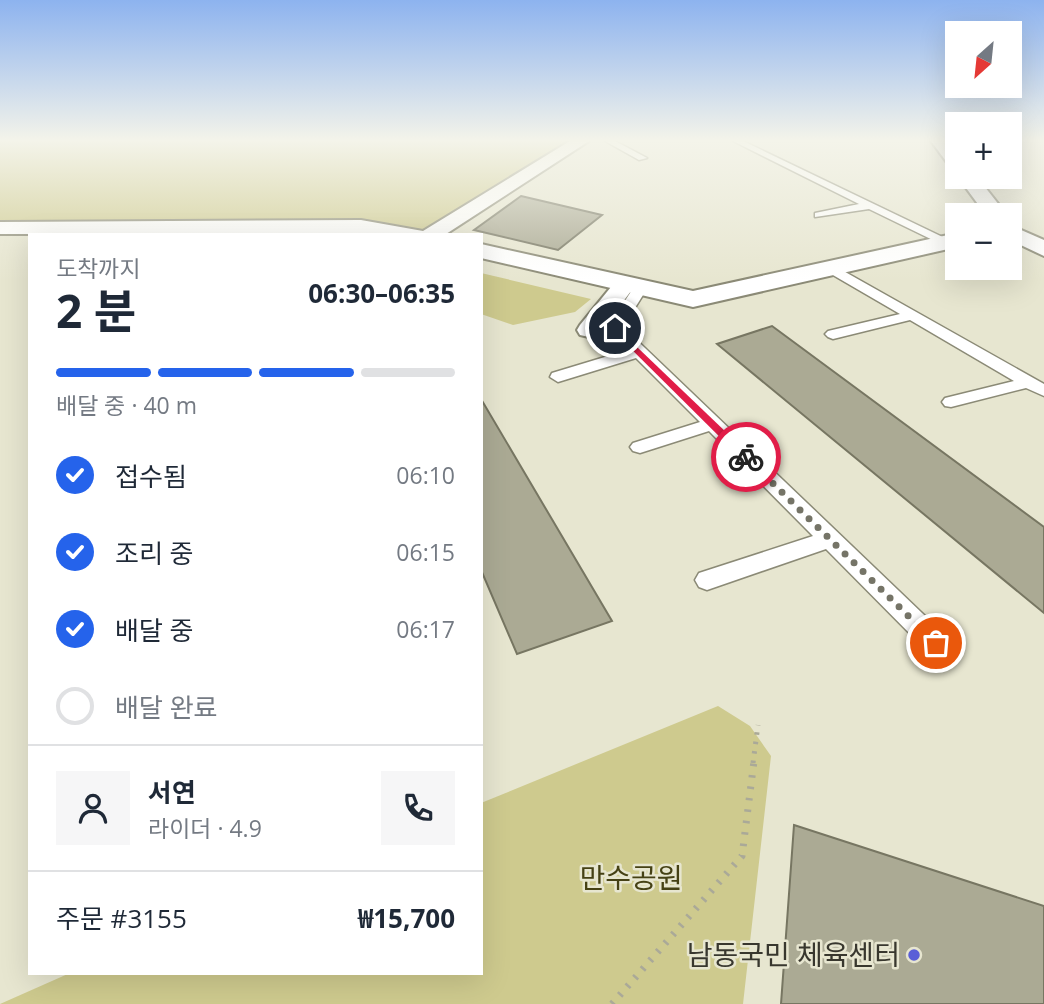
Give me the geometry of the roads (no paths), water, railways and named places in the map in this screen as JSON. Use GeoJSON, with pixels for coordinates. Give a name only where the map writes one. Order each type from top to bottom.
{"type":"FeatureCollection","features":[{"type":"Feature","properties":{"kind":"street"},"geometry":{"type":"LineString","coordinates":[[434,233],[506,188]]}},
{"type":"Feature","properties":{"kind":"street"},"geometry":{"type":"LineString","coordinates":[[976,189],[988,203]]}},
{"type":"Feature","properties":{"kind":"street"},"geometry":{"type":"LineString","coordinates":[[0,228],[249,230],[369,226],[408,233]]}},
{"type":"Feature","properties":{"kind":"street"},"geometry":{"type":"LineString","coordinates":[[1022,239],[1044,249]]}},
{"type":"Feature","properties":{"kind":"street"},"geometry":{"type":"LineString","coordinates":[[483,251],[693,299],[945,243]]}},
{"type":"Feature","properties":{"kind":"street"},"geometry":{"type":"LineString","coordinates":[[589,330],[632,287]]}},
{"type":"Feature","properties":{"kind":"lane"},"geometry":{"type":"LineString","coordinates":[[834,188],[945,238]]}},
{"type":"Feature","properties":{"kind":"lane"},"geometry":{"type":"LineString","coordinates":[[819,215],[870,205]]}},
{"type":"Feature","properties":{"kind":"lane"},"geometry":{"type":"LineString","coordinates":[[831,268],[1044,391]]}},
{"type":"Feature","properties":{"kind":"lane"},"geometry":{"type":"LineString","coordinates":[[632,287],[615,328],[936,643]]}},
{"type":"Feature","properties":{"kind":"lane"},"geometry":{"type":"LineString","coordinates":[[833,334],[913,315]]}},
{"type":"Feature","properties":{"kind":"lane"},"geometry":{"type":"LineString","coordinates":[[558,377],[639,352]]}},
{"type":"Feature","properties":{"kind":"lane"},"geometry":{"type":"LineString","coordinates":[[951,402],[1028,382]]}},
{"type":"Feature","properties":{"kind":"lane"},"geometry":{"type":"LineString","coordinates":[[640,447],[713,424]]}},
{"type":"Feature","properties":{"kind":"lane"},"geometry":{"type":"LineString","coordinates":[[707,580],[830,539]]}},
{"type":"Feature","properties":{"kind":"place","name":"남동국민 체육센터"},"geometry":{"type":"Point","coordinates":[914,955]}},
{"type":"Feature","properties":{"kind":"park label","name":"만수공원"},"geometry":{"type":"Point","coordinates":[631,878]}}]}
